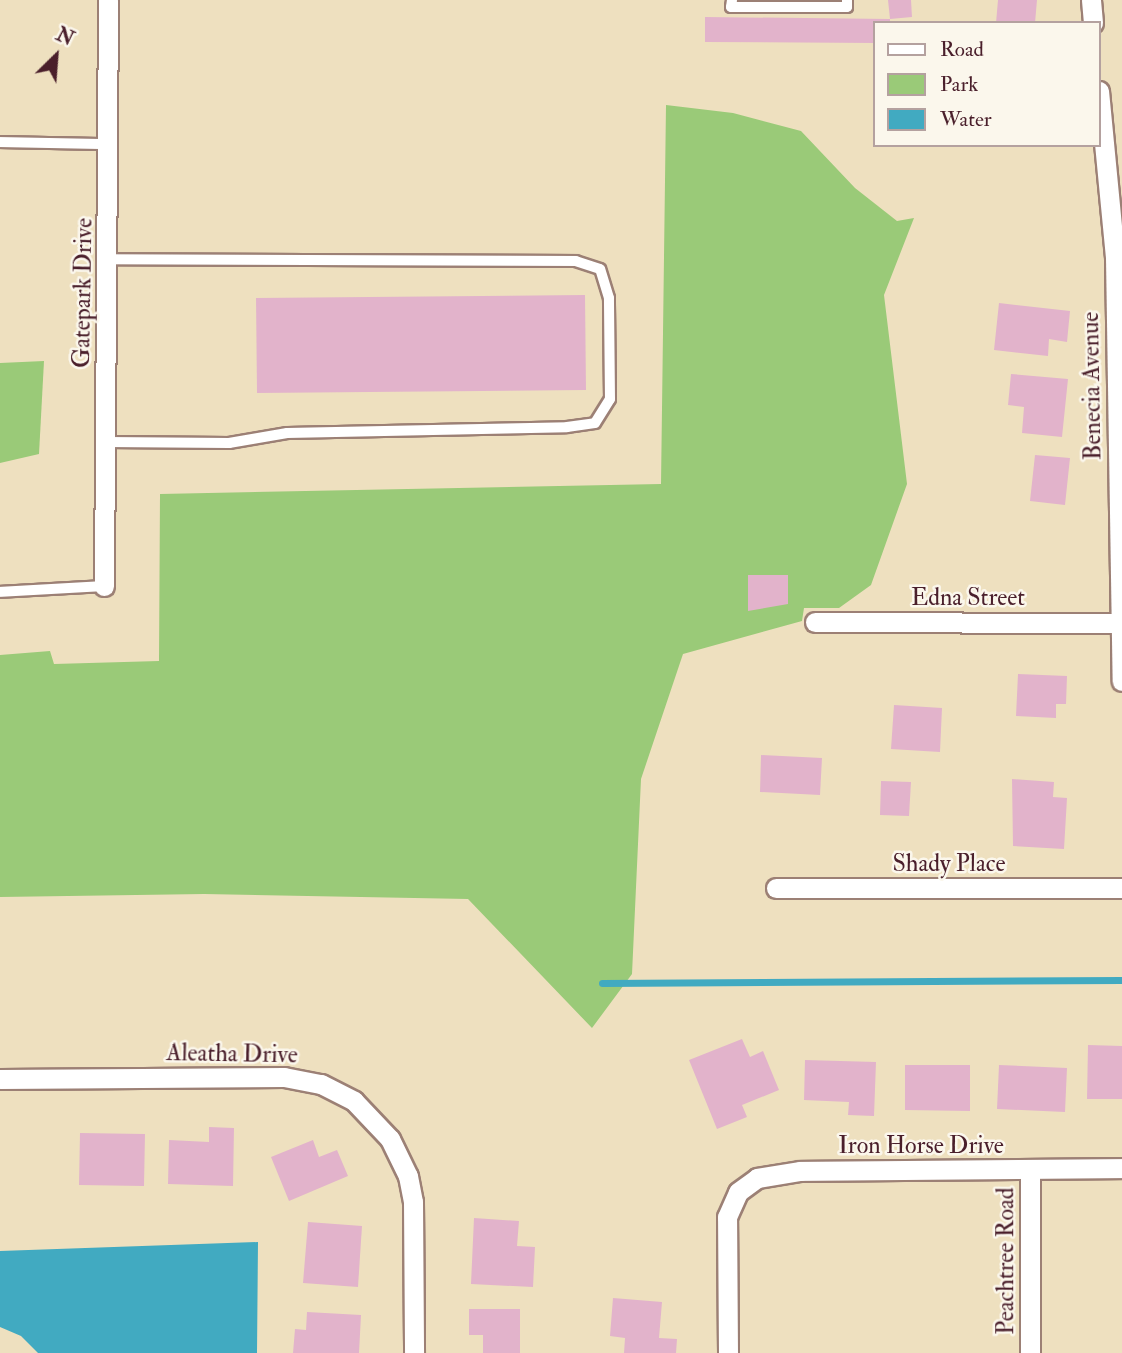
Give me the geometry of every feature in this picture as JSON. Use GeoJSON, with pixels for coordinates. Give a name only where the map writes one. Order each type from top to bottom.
{"type":"FeatureCollection","features":[{"type":"Feature","properties":{"kind":"street","name":"Gatepark Drive"},"geometry":{"type":"LineString","coordinates":[[104,586],[108,0]]}},
{"type":"Feature","properties":{"kind":"street"},"geometry":{"type":"LineString","coordinates":[[1091,0],[1093,21]]}},
{"type":"Feature","properties":{"kind":"street","name":"Benecia Avenue"},"geometry":{"type":"LineString","coordinates":[[1101,108],[1118,257],[1122,681]]}},
{"type":"Feature","properties":{"kind":"street","name":"Edna Street"},"geometry":{"type":"LineString","coordinates":[[815,622],[1120,623]]}},
{"type":"Feature","properties":{"kind":"street","name":"Shady Place"},"geometry":{"type":"LineString","coordinates":[[776,888],[1122,888]]}},
{"type":"Feature","properties":{"kind":"street","name":"Aleatha Drive"},"geometry":{"type":"LineString","coordinates":[[0,1079],[284,1077],[321,1084],[354,1101],[390,1139],[408,1176],[413,1202],[414,1353]]}},
{"type":"Feature","properties":{"kind":"street","name":"Iron Horse Drive"},"geometry":{"type":"LineString","coordinates":[[728,1353],[727,1229],[732,1202],[748,1183],[771,1173],[1122,1168]]}},
{"type":"Feature","properties":{"kind":"street","name":"Peachtree Road"},"geometry":{"type":"LineString","coordinates":[[1030,1170],[1030,1353]]}},
{"type":"Feature","properties":{"kind":"lane"},"geometry":{"type":"LineString","coordinates":[[732,0],[732,8],[847,7],[847,0]]}},
{"type":"Feature","properties":{"kind":"lane"},"geometry":{"type":"LineString","coordinates":[[0,142],[109,144]]}},
{"type":"Feature","properties":{"kind":"lane"},"geometry":{"type":"LineString","coordinates":[[106,442],[229,443],[287,433],[567,427],[595,423],[610,399],[609,298],[600,269],[576,261],[108,260]]}},
{"type":"Feature","properties":{"kind":"lane"},"geometry":{"type":"LineString","coordinates":[[0,592],[104,586]]}},
{"type":"Feature","properties":{"kind":"green space"},"geometry":{"type":"Polygon","coordinates":[[[666,105],[733,113],[801,131],[855,188],[897,221],[914,218],[884,295],[907,484],[871,585],[839,608],[804,608],[802,621],[683,654],[641,779],[632,974],[592,1028],[468,899],[204,894],[0,897],[0,655],[50,651],[54,664],[159,661],[160,494],[661,484],[666,105]]]}},
{"type":"Feature","properties":{"kind":"green space"},"geometry":{"type":"Polygon","coordinates":[[[44,361],[39,454],[0,463],[0,363],[44,361]]]}},
{"type":"Feature","properties":{"kind":"water"},"geometry":{"type":"Polygon","coordinates":[[[258,1242],[257,1353],[38,1353],[21,1336],[0,1327],[0,1251],[258,1242]]]}},
{"type":"Feature","properties":{"kind":"building"},"geometry":{"type":"Polygon","coordinates":[[[888,0],[911,0],[912,17],[890,19],[888,0]]]}},
{"type":"Feature","properties":{"kind":"building"},"geometry":{"type":"Polygon","coordinates":[[[998,0],[1037,0],[1035,21],[996,21],[998,0]]]}},
{"type":"Feature","properties":{"kind":"building"},"geometry":{"type":"Polygon","coordinates":[[[705,17],[890,19],[874,21],[874,43],[705,42],[705,17]]]}},
{"type":"Feature","properties":{"kind":"building"},"geometry":{"type":"Polygon","coordinates":[[[585,295],[586,390],[257,393],[256,298],[585,295]]]}},
{"type":"Feature","properties":{"kind":"building"},"geometry":{"type":"Polygon","coordinates":[[[999,303],[1070,311],[1067,342],[1049,339],[1048,356],[994,350],[999,303]]]}},
{"type":"Feature","properties":{"kind":"building"},"geometry":{"type":"Polygon","coordinates":[[[1011,374],[1068,379],[1062,437],[1022,433],[1024,407],[1008,405],[1011,374]]]}},
{"type":"Feature","properties":{"kind":"building"},"geometry":{"type":"Polygon","coordinates":[[[1035,455],[1070,458],[1065,505],[1030,501],[1035,455]]]}},
{"type":"Feature","properties":{"kind":"building"},"geometry":{"type":"Polygon","coordinates":[[[748,575],[788,575],[788,604],[748,611],[748,575]]]}},
{"type":"Feature","properties":{"kind":"building"},"geometry":{"type":"Polygon","coordinates":[[[1018,674],[1067,676],[1066,704],[1056,704],[1056,718],[1016,716],[1018,674]]]}},
{"type":"Feature","properties":{"kind":"building"},"geometry":{"type":"Polygon","coordinates":[[[894,705],[942,708],[940,752],[891,749],[894,705]]]}},
{"type":"Feature","properties":{"kind":"building"},"geometry":{"type":"Polygon","coordinates":[[[761,755],[822,758],[820,795],[760,792],[761,755]]]}},
{"type":"Feature","properties":{"kind":"building"},"geometry":{"type":"Polygon","coordinates":[[[1012,779],[1054,782],[1053,797],[1067,798],[1064,849],[1013,846],[1012,779]]]}},
{"type":"Feature","properties":{"kind":"building"},"geometry":{"type":"Polygon","coordinates":[[[881,781],[911,782],[909,816],[880,815],[881,781]]]}},
{"type":"Feature","properties":{"kind":"building"},"geometry":{"type":"Polygon","coordinates":[[[742,1039],[750,1057],[763,1051],[779,1090],[742,1105],[747,1117],[717,1129],[689,1060],[742,1039]]]}},
{"type":"Feature","properties":{"kind":"building"},"geometry":{"type":"Polygon","coordinates":[[[1088,1045],[1122,1046],[1122,1099],[1087,1099],[1088,1045]]]}},
{"type":"Feature","properties":{"kind":"building"},"geometry":{"type":"Polygon","coordinates":[[[805,1060],[876,1062],[874,1116],[848,1115],[849,1102],[804,1100],[805,1060]]]}},
{"type":"Feature","properties":{"kind":"building"},"geometry":{"type":"Polygon","coordinates":[[[905,1065],[970,1065],[970,1111],[905,1110],[905,1065]]]}},
{"type":"Feature","properties":{"kind":"building"},"geometry":{"type":"Polygon","coordinates":[[[999,1065],[1067,1068],[1065,1112],[997,1109],[999,1065]]]}},
{"type":"Feature","properties":{"kind":"building"},"geometry":{"type":"Polygon","coordinates":[[[209,1127],[234,1128],[233,1186],[168,1184],[169,1140],[209,1142],[209,1127]]]}},
{"type":"Feature","properties":{"kind":"building"},"geometry":{"type":"Polygon","coordinates":[[[80,1133],[145,1134],[144,1186],[79,1185],[80,1133]]]}},
{"type":"Feature","properties":{"kind":"building"},"geometry":{"type":"Polygon","coordinates":[[[313,1140],[319,1157],[337,1150],[348,1176],[289,1201],[271,1157],[313,1140]]]}},
{"type":"Feature","properties":{"kind":"building"},"geometry":{"type":"Polygon","coordinates":[[[474,1218],[519,1221],[517,1246],[535,1247],[533,1287],[471,1284],[474,1218]]]}},
{"type":"Feature","properties":{"kind":"building"},"geometry":{"type":"Polygon","coordinates":[[[308,1222],[362,1226],[358,1287],[303,1283],[308,1222]]]}},
{"type":"Feature","properties":{"kind":"building"},"geometry":{"type":"Polygon","coordinates":[[[613,1298],[662,1302],[659,1338],[677,1339],[676,1353],[624,1353],[625,1338],[610,1336],[613,1298]]]}},
{"type":"Feature","properties":{"kind":"building"},"geometry":{"type":"Polygon","coordinates":[[[469,1309],[520,1309],[520,1353],[483,1353],[483,1335],[469,1335],[469,1309]]]}},
{"type":"Feature","properties":{"kind":"building"},"geometry":{"type":"Polygon","coordinates":[[[307,1312],[361,1315],[359,1353],[293,1353],[295,1329],[306,1330],[307,1312]]]}},
{"type":"Feature","properties":{"kind":"waterway"},"geometry":{"type":"LineString","coordinates":[[602,983],[1122,980]]}}]}
